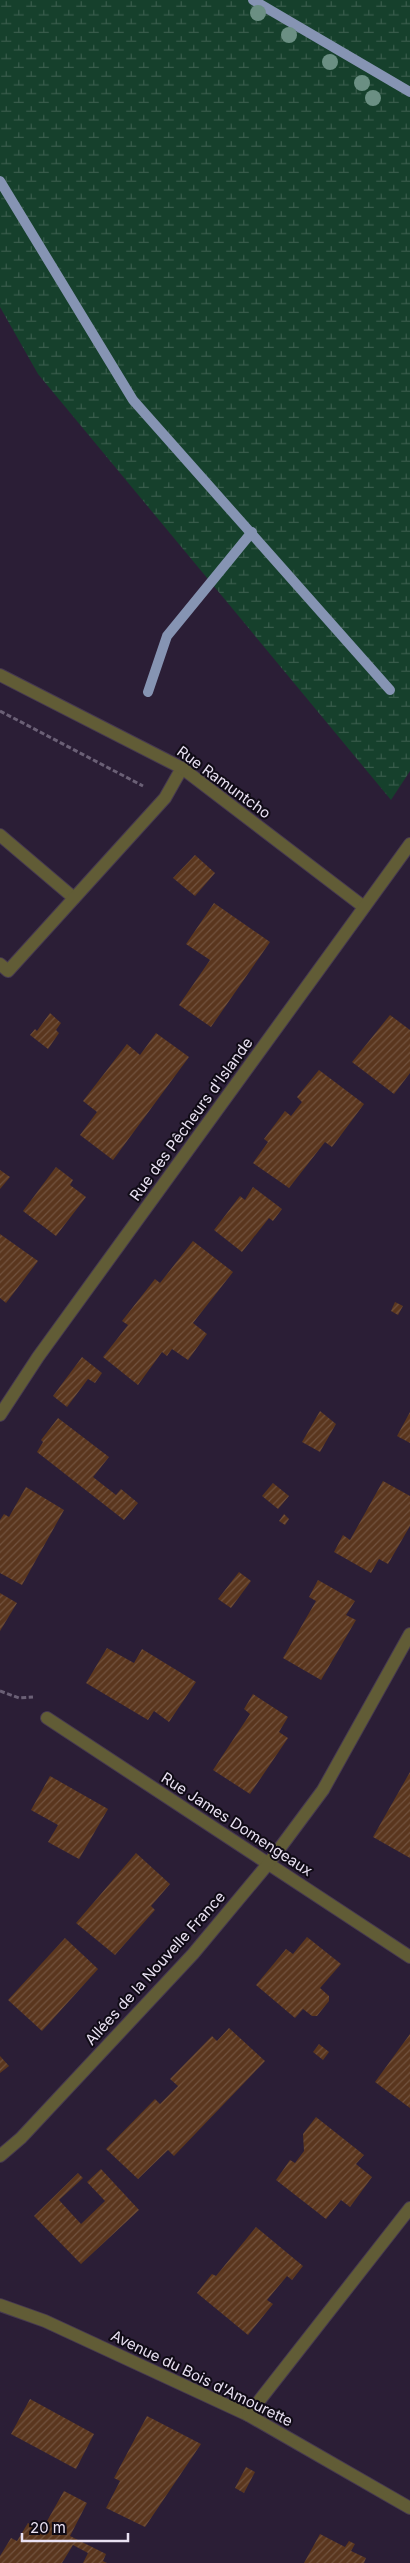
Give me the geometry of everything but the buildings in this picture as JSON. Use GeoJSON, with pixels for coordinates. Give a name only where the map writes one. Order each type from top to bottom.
{"type":"FeatureCollection","features":[{"type":"Feature","properties":{"kind":"street","name":"Rue Ramuntcho"},"geometry":{"type":"LineString","coordinates":[[0,675],[182,768],[364,907]]}},
{"type":"Feature","properties":{"kind":"street"},"geometry":{"type":"LineString","coordinates":[[0,964],[8,971],[165,798],[182,768]]}},
{"type":"Feature","properties":{"kind":"street"},"geometry":{"type":"LineString","coordinates":[[0,835],[74,898]]}},
{"type":"Feature","properties":{"kind":"street","name":"Rue des Pêcheurs d'Islande"},"geometry":{"type":"LineString","coordinates":[[0,1414],[38,1357],[410,844]]}},
{"type":"Feature","properties":{"kind":"street","name":"Allées de la Nouvelle France"},"geometry":{"type":"LineString","coordinates":[[0,2156],[21,2138],[193,1954],[268,1864],[323,1790],[410,1634]]}},
{"type":"Feature","properties":{"kind":"street","name":"Rue James Domengeaux"},"geometry":{"type":"LineString","coordinates":[[47,1718],[410,1957]]}},
{"type":"Feature","properties":{"kind":"street"},"geometry":{"type":"LineString","coordinates":[[248,2415],[410,2208]]}},
{"type":"Feature","properties":{"kind":"street","name":"Avenue du Bois d'Amourette"},"geometry":{"type":"LineString","coordinates":[[0,2305],[45,2320],[248,2415],[410,2508]]}},
{"type":"Feature","properties":{"kind":"path"},"geometry":{"type":"LineString","coordinates":[[0,711],[165,798]]}},
{"type":"Feature","properties":{"kind":"green space"},"geometry":{"type":"Polygon","coordinates":[[[0,0],[410,0],[410,771],[391,800],[38,374],[0,307],[0,0]]]}},
{"type":"Feature","properties":{"kind":"waterway"},"geometry":{"type":"LineString","coordinates":[[253,0],[410,92]]}},
{"type":"Feature","properties":{"kind":"waterway"},"geometry":{"type":"LineString","coordinates":[[0,181],[133,400],[390,690]]}},
{"type":"Feature","properties":{"kind":"waterway"},"geometry":{"type":"LineString","coordinates":[[148,692],[167,636],[252,532]]}}]}
